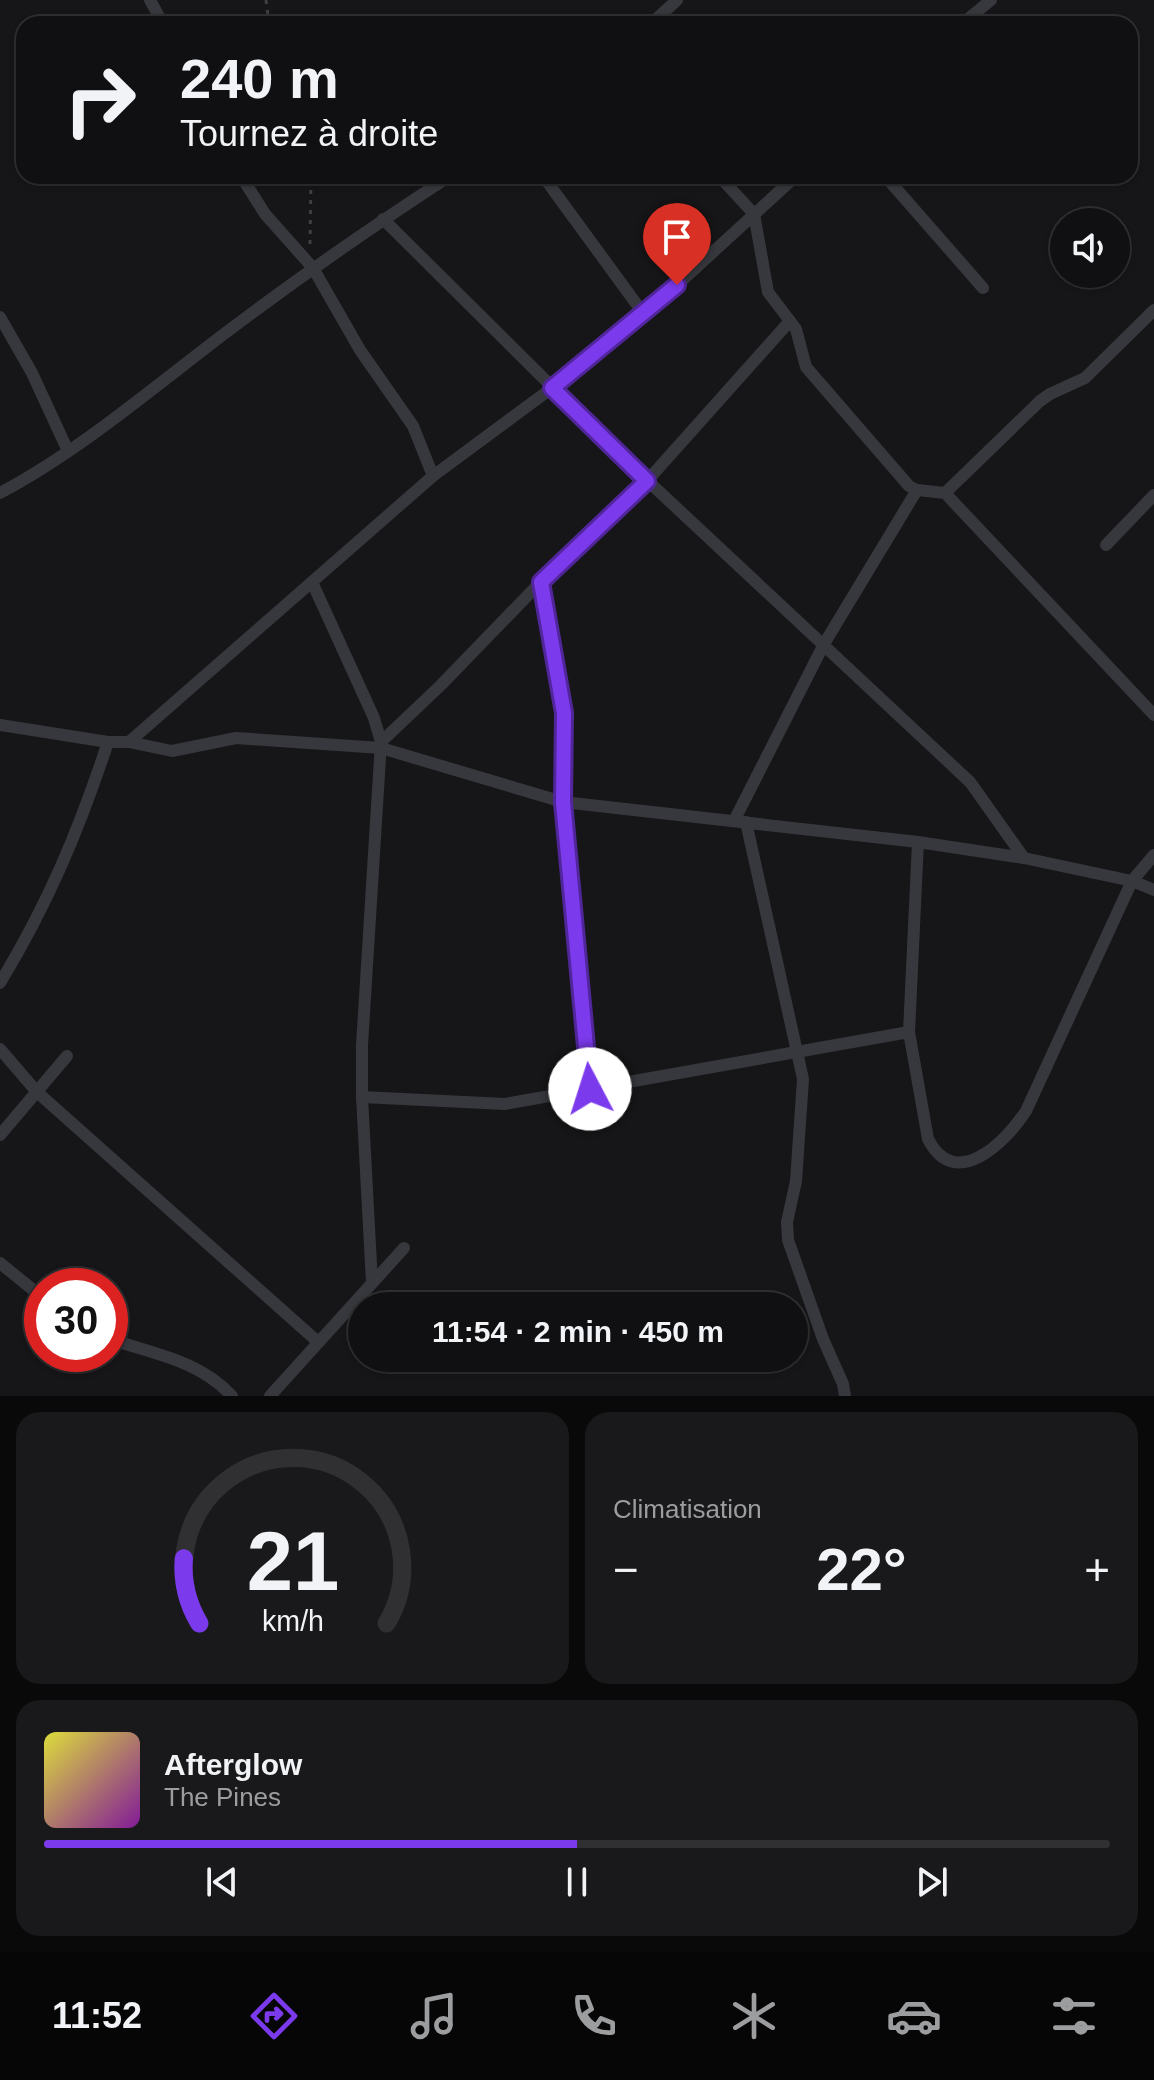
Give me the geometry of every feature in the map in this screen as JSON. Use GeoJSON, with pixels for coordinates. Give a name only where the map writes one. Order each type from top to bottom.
{"type":"FeatureCollection","features":[{"type":"Feature","properties":{"kind":"street"},"geometry":{"type":"LineString","coordinates":[[660,16],[677,0]]}},
{"type":"Feature","properties":{"kind":"street"},"geometry":{"type":"LineString","coordinates":[[972,16],[991,0]]}},
{"type":"Feature","properties":{"kind":"street"},"geometry":{"type":"LineString","coordinates":[[246,184],[265,214],[313,268],[360,350],[413,426],[433,476]]}},
{"type":"Feature","properties":{"kind":"street"},"geometry":{"type":"LineString","coordinates":[[0,493],[68,451],[313,268],[438,184]]}},
{"type":"Feature","properties":{"kind":"street"},"geometry":{"type":"LineString","coordinates":[[549,184],[643,313]]}},
{"type":"Feature","properties":{"kind":"street"},"geometry":{"type":"LineString","coordinates":[[726,184],[754,214],[766,289],[796,329],[806,367],[909,486],[945,493],[1154,715]]}},
{"type":"Feature","properties":{"kind":"street"},"geometry":{"type":"LineString","coordinates":[[129,742],[433,476],[552,388],[643,313],[787,184]]}},
{"type":"Feature","properties":{"kind":"street"},"geometry":{"type":"LineString","coordinates":[[892,184],[983,288]]}},
{"type":"Feature","properties":{"kind":"street"},"geometry":{"type":"LineString","coordinates":[[383,219],[647,481],[970,782],[1024,858]]}},
{"type":"Feature","properties":{"kind":"street"},"geometry":{"type":"LineString","coordinates":[[945,493],[1040,401],[1085,378],[1154,310]]}},
{"type":"Feature","properties":{"kind":"street"},"geometry":{"type":"LineString","coordinates":[[0,317],[32,373],[68,451]]}},
{"type":"Feature","properties":{"kind":"street"},"geometry":{"type":"LineString","coordinates":[[381,745],[541,582],[647,481],[790,321]]}},
{"type":"Feature","properties":{"kind":"street"},"geometry":{"type":"LineString","coordinates":[[845,1396],[788,1240],[787,1222],[796,1181],[803,1079],[740,821],[824,644],[917,490]]}},
{"type":"Feature","properties":{"kind":"street"},"geometry":{"type":"LineString","coordinates":[[1106,545],[1154,495]]}},
{"type":"Feature","properties":{"kind":"street"},"geometry":{"type":"LineString","coordinates":[[312,582],[374,718],[381,745],[362,1045],[372,1283]]}},
{"type":"Feature","properties":{"kind":"street"},"geometry":{"type":"LineString","coordinates":[[541,582],[564,713],[563,802],[586,1093]]}},
{"type":"Feature","properties":{"kind":"street"},"geometry":{"type":"LineString","coordinates":[[0,725],[108,742],[129,742],[172,751],[236,738],[381,745],[563,802],[918,842],[1024,858],[1132,881],[1154,890]]}},
{"type":"Feature","properties":{"kind":"street"},"geometry":{"type":"LineString","coordinates":[[0,983],[34,927],[65,860],[85,813],[108,742]]}},
{"type":"Feature","properties":{"kind":"street"},"geometry":{"type":"LineString","coordinates":[[918,842],[909,1032],[928,1139],[934,1151],[956,1163],[975,1161],[1016,1127],[1132,881],[1154,855]]}},
{"type":"Feature","properties":{"kind":"street"},"geometry":{"type":"LineString","coordinates":[[362,1097],[505,1104],[586,1093],[909,1032]]}},
{"type":"Feature","properties":{"kind":"street"},"geometry":{"type":"LineString","coordinates":[[0,1049],[37,1092],[318,1342]]}},
{"type":"Feature","properties":{"kind":"street"},"geometry":{"type":"LineString","coordinates":[[0,1135],[67,1056]]}},
{"type":"Feature","properties":{"kind":"street"},"geometry":{"type":"LineString","coordinates":[[270,1396],[404,1248]]}},
{"type":"Feature","properties":{"kind":"street"},"geometry":{"type":"LineString","coordinates":[[0,1263],[24,1282]]}},
{"type":"Feature","properties":{"kind":"street"},"geometry":{"type":"LineString","coordinates":[[128,1344],[199,1369],[232,1396]]}},
{"type":"Feature","properties":{"kind":"path"},"geometry":{"type":"LineString","coordinates":[[311,184],[309,231],[313,268]]}},
{"type":"Feature","properties":{"kind":"route"},"geometry":{"type":"LineString","coordinates":[[590,1089],[563,802],[564,713],[541,582],[647,481],[552,388],[677,285]]}}]}
